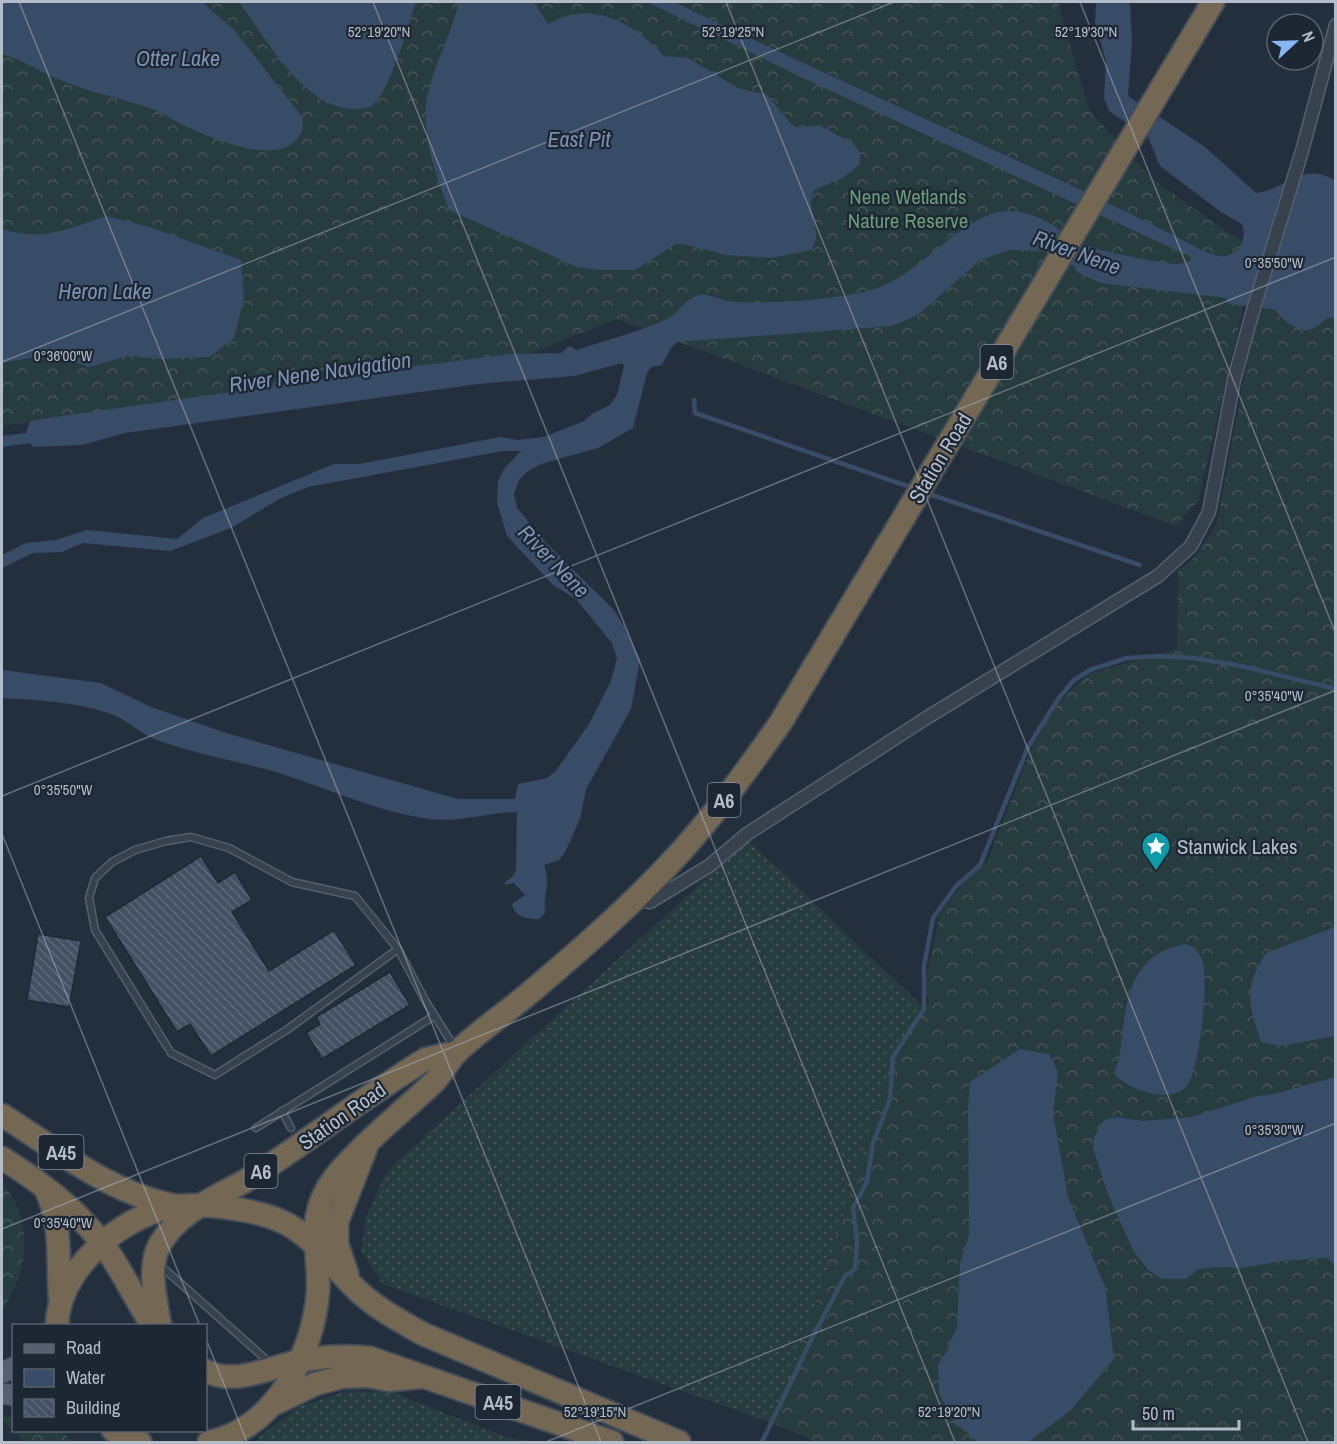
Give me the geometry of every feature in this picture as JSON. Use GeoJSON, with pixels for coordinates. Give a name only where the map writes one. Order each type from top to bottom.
{"type":"FeatureCollection","features":[{"type":"Feature","properties":{"kind":"highway","name":"Station Road"},"geometry":{"type":"LineString","coordinates":[[246,1443],[300,1361],[313,1321],[318,1293],[314,1230],[321,1200],[346,1164],[434,1083],[457,1052],[528,994],[675,858],[723,801],[782,722],[1213,2]]}},
{"type":"Feature","properties":{"kind":"highway","name":"Station Road"},"geometry":{"type":"LineString","coordinates":[[189,1206],[259,1173],[426,1059],[457,1052]]}},
{"type":"Feature","properties":{"kind":"highway","name":"A45"},"geometry":{"type":"LineString","coordinates":[[2,1115],[120,1188],[144,1198],[189,1206]]}},
{"type":"Feature","properties":{"kind":"highway","name":"A6"},"geometry":{"type":"LineString","coordinates":[[352,1285],[337,1244],[337,1222],[366,1147]]}},
{"type":"Feature","properties":{"kind":"highway","name":"A45"},"geometry":{"type":"LineString","coordinates":[[2,1158],[71,1208],[102,1243],[152,1324]]}},
{"type":"Feature","properties":{"kind":"highway","name":"A45"},"geometry":{"type":"LineString","coordinates":[[44,1187],[56,1214],[60,1298]]}},
{"type":"Feature","properties":{"kind":"highway"},"geometry":{"type":"LineString","coordinates":[[160,1324],[153,1273],[155,1262],[161,1243],[173,1226],[186,1214],[189,1206]]}},
{"type":"Feature","properties":{"kind":"highway"},"geometry":{"type":"LineString","coordinates":[[56,1324],[60,1298],[77,1270],[102,1243],[138,1219],[189,1206],[261,1214],[286,1223],[315,1247]]}},
{"type":"Feature","properties":{"kind":"highway","name":"A45"},"geometry":{"type":"LineString","coordinates":[[315,1247],[352,1285],[393,1318],[423,1334],[679,1443]]}},
{"type":"Feature","properties":{"kind":"highway","name":"A45"},"geometry":{"type":"LineString","coordinates":[[300,1361],[332,1356],[356,1356],[391,1363],[612,1443]]}},
{"type":"Feature","properties":{"kind":"highway"},"geometry":{"type":"LineString","coordinates":[[207,1372],[215,1376],[234,1377],[300,1361]]}},
{"type":"Feature","properties":{"kind":"highway","name":"A45"},"geometry":{"type":"LineString","coordinates":[[266,1410],[315,1384],[342,1377],[367,1376],[389,1380],[424,1376]]}},
{"type":"Feature","properties":{"kind":"highway"},"geometry":{"type":"LineString","coordinates":[[209,1443],[238,1431],[266,1410]]}},
{"type":"Feature","properties":{"kind":"street"},"geometry":{"type":"LineString","coordinates":[[638,894],[644,901],[650,902],[673,890],[777,814],[928,717],[1158,576],[1191,546],[1209,512],[1234,380],[1333,43],[1335,25]]}},
{"type":"Feature","properties":{"kind":"lane"},"geometry":{"type":"LineString","coordinates":[[398,949],[288,1029],[215,1075],[171,1053],[95,930],[89,898],[95,878],[111,862],[135,850],[191,837],[229,848],[292,882],[355,896],[398,949],[434,1016],[457,1052]]}},
{"type":"Feature","properties":{"kind":"lane"},"geometry":{"type":"LineString","coordinates":[[256,1128],[434,1016]]}},
{"type":"Feature","properties":{"kind":"lane"},"geometry":{"type":"LineString","coordinates":[[282,1111],[291,1128]]}},
{"type":"Feature","properties":{"kind":"lane"},"geometry":{"type":"LineString","coordinates":[[155,1262],[275,1367]]}},
{"type":"Feature","properties":{"kind":"green space","name":"Nene Wetlands Nature Reserve"},"geometry":{"type":"Polygon","coordinates":[[[2,2],[1058,2],[1089,110],[1151,178],[1233,236],[1261,252],[1244,304],[1198,501],[1176,526],[617,319],[528,354],[302,382],[2,426],[2,2]]]}},
{"type":"Feature","properties":{"kind":"green space","name":"Stanwick Lakes"},"geometry":{"type":"Polygon","coordinates":[[[1257,309],[1275,310],[1281,319],[1310,330],[1327,317],[1335,317],[1335,1442],[816,1442],[777,1425],[893,1057],[929,1002],[925,984],[940,913],[965,880],[987,862],[1031,749],[1055,705],[1089,674],[1177,649],[1178,571],[1198,554],[1217,523],[1257,309]]]}},
{"type":"Feature","properties":{"kind":"green space"},"geometry":{"type":"Polygon","coordinates":[[[748,840],[918,1002],[925,1015],[915,1030],[777,1425],[383,1284],[361,1250],[366,1217],[387,1171],[748,840]]]}},
{"type":"Feature","properties":{"kind":"green space"},"geometry":{"type":"Polygon","coordinates":[[[2,1182],[18,1207],[23,1224],[24,1250],[15,1288],[2,1310],[2,1182]]]}},
{"type":"Feature","properties":{"kind":"green space"},"geometry":{"type":"Polygon","coordinates":[[[345,1391],[391,1392],[506,1437],[535,1442],[257,1442],[259,1437],[300,1406],[345,1391]]]}},
{"type":"Feature","properties":{"kind":"green space"},"geometry":{"type":"Polygon","coordinates":[[[2,1416],[12,1418],[12,1429],[2,1419],[2,1416]]]}},
{"type":"Feature","properties":{"kind":"green space"},"geometry":{"type":"Polygon","coordinates":[[[15,1432],[61,1432],[74,1442],[25,1442],[15,1432]]]}},
{"type":"Feature","properties":{"kind":"water","name":"Otter Lake"},"geometry":{"type":"Polygon","coordinates":[[[2,2],[202,2],[235,31],[302,117],[301,133],[295,141],[284,148],[256,150],[224,142],[155,110],[60,80],[2,54],[2,2]]]}},
{"type":"Feature","properties":{"kind":"water","name":"Otter Lake"},"geometry":{"type":"Polygon","coordinates":[[[239,2],[416,2],[387,85],[374,104],[357,109],[338,107],[320,99],[304,86],[274,52],[239,2]]]}},
{"type":"Feature","properties":{"kind":"water","name":"East Pit"},"geometry":{"type":"Polygon","coordinates":[[[459,2],[534,2],[548,24],[574,14],[587,13],[612,19],[635,31],[664,56],[688,58],[738,88],[767,95],[791,124],[798,128],[819,125],[855,145],[860,153],[860,164],[843,178],[814,190],[811,205],[816,235],[811,250],[772,258],[726,255],[676,244],[635,270],[598,270],[577,267],[449,210],[430,153],[426,108],[431,81],[459,2]]]}},
{"type":"Feature","properties":{"kind":"water","name":"River Nene"},"geometry":{"type":"Polygon","coordinates":[[[647,2],[674,2],[1075,187],[1202,250],[1218,256],[1231,255],[1242,242],[1242,224],[1221,212],[1160,166],[1148,137],[1109,111],[1104,98],[1106,61],[1095,23],[1096,2],[1130,2],[1132,42],[1128,96],[1205,147],[1256,193],[1267,191],[1294,178],[1312,173],[1335,180],[1335,317],[1327,319],[1313,329],[1299,329],[1275,310],[1229,304],[1226,298],[1100,283],[1077,272],[1074,266],[1062,259],[1043,251],[1010,250],[980,260],[918,315],[892,326],[677,342],[662,365],[651,367],[647,373],[633,428],[598,448],[541,464],[519,480],[514,494],[517,508],[548,545],[613,609],[640,660],[631,709],[586,789],[580,819],[565,852],[559,860],[544,865],[547,878],[545,913],[539,919],[526,918],[516,912],[512,904],[525,895],[514,883],[505,885],[505,882],[516,871],[517,812],[447,820],[404,814],[367,804],[276,772],[157,740],[118,717],[104,712],[61,703],[2,698],[2,670],[101,683],[151,707],[226,733],[458,799],[515,799],[518,784],[547,778],[555,772],[589,724],[611,681],[617,658],[612,643],[576,599],[553,585],[507,536],[497,502],[498,481],[504,469],[521,451],[503,451],[308,487],[281,498],[231,528],[170,551],[83,543],[62,552],[33,553],[2,568],[2,555],[26,543],[56,540],[87,530],[177,539],[203,518],[334,464],[360,464],[500,437],[518,440],[544,437],[584,421],[610,405],[617,395],[624,366],[622,363],[574,376],[478,384],[125,433],[82,445],[33,447],[30,443],[2,447],[2,436],[26,433],[30,421],[62,416],[509,354],[561,353],[569,346],[577,350],[667,319],[690,299],[699,295],[708,295],[730,302],[750,302],[812,300],[854,294],[887,284],[902,276],[963,229],[995,213],[1010,211],[1032,215],[1088,246],[1105,251],[1170,263],[1179,264],[1190,261],[1191,257],[803,78],[647,2]]]}},
{"type":"Feature","properties":{"kind":"water","name":"Heron Lake"},"geometry":{"type":"Polygon","coordinates":[[[106,216],[149,227],[241,260],[244,298],[234,338],[210,357],[162,359],[128,356],[89,367],[51,354],[2,363],[2,229],[16,233],[42,234],[67,229],[106,216]]]}},
{"type":"Feature","properties":{"kind":"water"},"geometry":{"type":"Polygon","coordinates":[[[1335,927],[1335,1036],[1281,1046],[1261,1042],[1253,1017],[1250,997],[1253,977],[1266,953],[1335,927]]]}},
{"type":"Feature","properties":{"kind":"water"},"geometry":{"type":"Polygon","coordinates":[[[1185,944],[1195,948],[1204,966],[1203,1012],[1195,1065],[1186,1087],[1178,1092],[1169,1095],[1149,1093],[1129,1085],[1114,1074],[1120,1055],[1128,1000],[1133,984],[1151,958],[1185,944]]]}},
{"type":"Feature","properties":{"kind":"water"},"geometry":{"type":"Polygon","coordinates":[[[1020,1049],[1049,1054],[1058,1072],[1053,1113],[1068,1197],[1105,1287],[1114,1359],[1070,1411],[1028,1442],[978,1442],[954,1422],[939,1393],[938,1365],[947,1351],[957,1326],[960,1264],[969,1235],[968,1109],[970,1082],[1020,1049]]]}},
{"type":"Feature","properties":{"kind":"water"},"geometry":{"type":"Polygon","coordinates":[[[1335,1077],[1335,1265],[1327,1258],[1282,1261],[1240,1268],[1215,1267],[1197,1270],[1186,1279],[1162,1279],[1147,1269],[1133,1250],[1107,1192],[1093,1148],[1094,1137],[1104,1120],[1116,1117],[1143,1121],[1191,1117],[1258,1096],[1274,1094],[1335,1077]]]}},
{"type":"Feature","properties":{"kind":"building"},"geometry":{"type":"Polygon","coordinates":[[[201,856],[218,883],[235,872],[252,900],[232,912],[269,971],[334,930],[356,965],[211,1056],[190,1024],[177,1032],[105,917],[201,856]]]}},
{"type":"Feature","properties":{"kind":"building"},"geometry":{"type":"Polygon","coordinates":[[[38,934],[81,941],[69,1007],[27,1000],[38,934]]]}},
{"type":"Feature","properties":{"kind":"building"},"geometry":{"type":"Polygon","coordinates":[[[390,972],[410,1005],[322,1059],[306,1033],[320,1024],[316,1017],[390,972]]]}},
{"type":"Feature","properties":{"kind":"waterway"},"geometry":{"type":"LineString","coordinates":[[694,400],[695,413],[913,488]]}},
{"type":"Feature","properties":{"kind":"waterway"},"geometry":{"type":"LineString","coordinates":[[926,493],[1140,565]]}},
{"type":"Feature","properties":{"kind":"waterway"},"geometry":{"type":"LineString","coordinates":[[762,1442],[845,1276],[855,1269],[857,1241],[853,1208],[867,1182],[873,1143],[890,1099],[893,1057],[924,1009],[924,966],[933,918],[956,886],[980,865],[1028,747],[1058,699],[1074,680],[1090,670],[1127,658],[1158,656],[1193,658],[1241,666],[1336,689]]}},
{"type":"Feature","properties":{"kind":"place","name":"Stanwick Lakes"},"geometry":{"type":"Point","coordinates":[1156,872]}},
{"type":"Feature","properties":{"kind":"water label","name":"River Nene Navigation"},"geometry":{"type":"Point","coordinates":[320,372]}}]}
